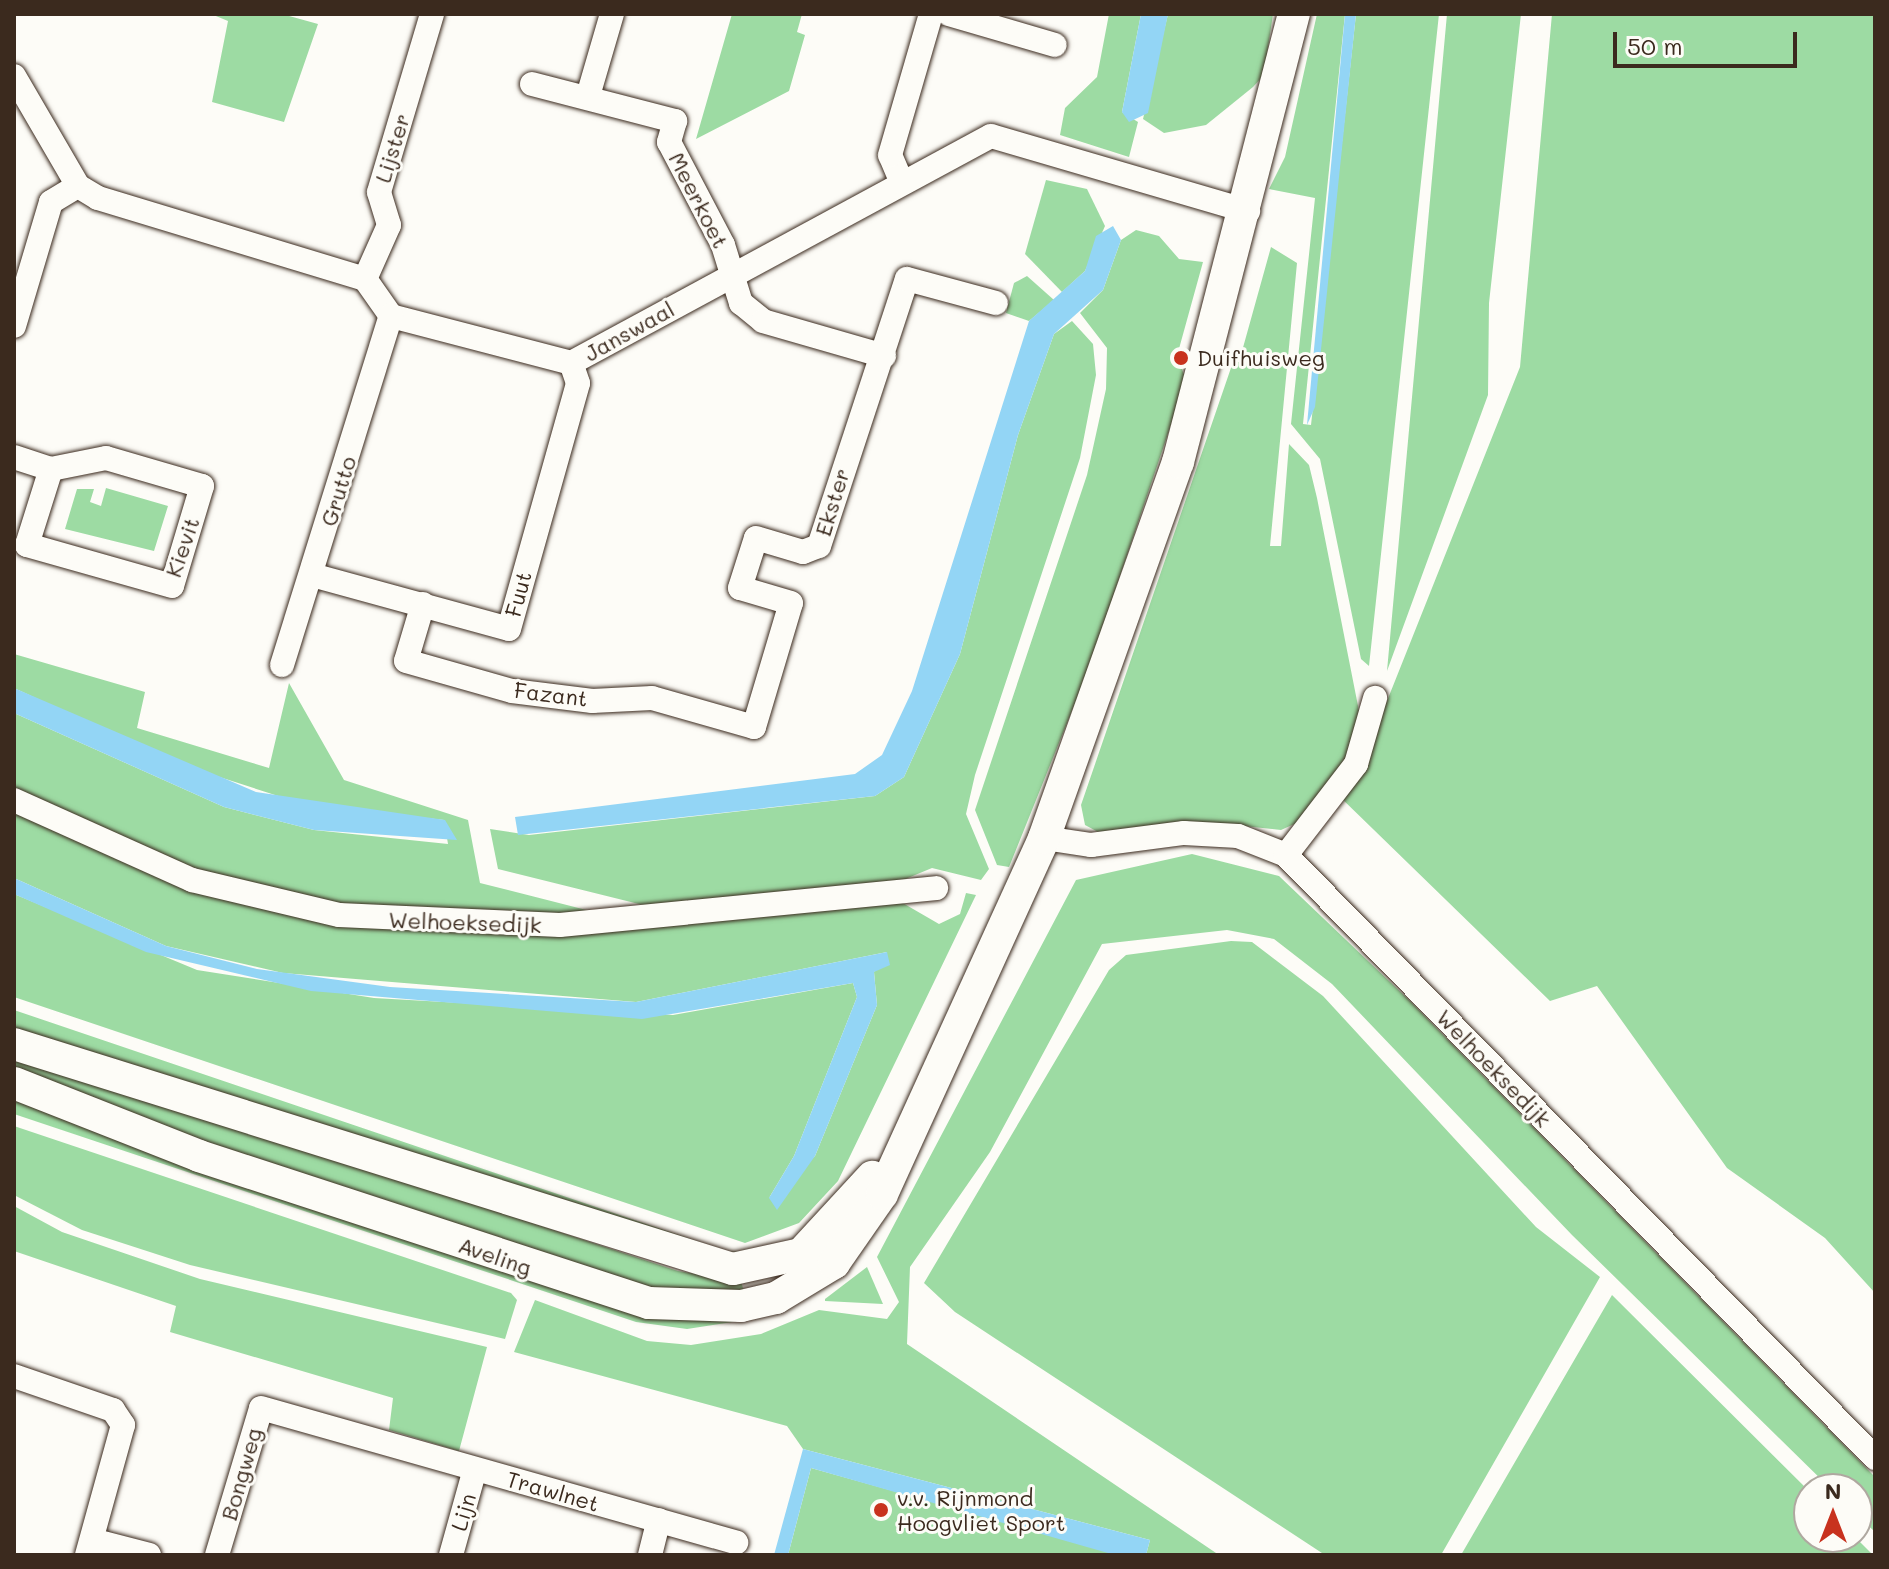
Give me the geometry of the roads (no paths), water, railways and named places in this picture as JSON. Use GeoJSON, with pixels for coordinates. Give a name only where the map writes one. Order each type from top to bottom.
{"type":"FeatureCollection","features":[{"type":"Feature","properties":{"kind":"main road"},"geometry":{"type":"LineString","coordinates":[[1044,838],[1178,462],[1248,211],[1294,14]]}},
{"type":"Feature","properties":{"kind":"main road","name":"Aveling"},"geometry":{"type":"LineString","coordinates":[[14,1083],[199,1156],[578,1283],[649,1303],[707,1307],[776,1298],[834,1263],[882,1194],[906,1129],[1044,838]]}},
{"type":"Feature","properties":{"kind":"main road","name":"Aveling"},"geometry":{"type":"LineString","coordinates":[[14,1044],[733,1269],[801,1254],[849,1209],[906,1129]]}},
{"type":"Feature","properties":{"kind":"street","name":"Lijster"},"geometry":{"type":"LineString","coordinates":[[365,279],[389,225],[379,192],[432,14]]}},
{"type":"Feature","properties":{"kind":"street"},"geometry":{"type":"LineString","coordinates":[[588,96],[612,14]]}},
{"type":"Feature","properties":{"kind":"street"},"geometry":{"type":"LineString","coordinates":[[902,183],[890,155],[931,14]]}},
{"type":"Feature","properties":{"kind":"street"},"geometry":{"type":"LineString","coordinates":[[949,14],[1055,45]]}},
{"type":"Feature","properties":{"kind":"street"},"geometry":{"type":"LineString","coordinates":[[14,76],[78,186],[98,198],[365,279],[391,316]]}},
{"type":"Feature","properties":{"kind":"street","name":"Meerkoet"},"geometry":{"type":"LineString","coordinates":[[532,84],[588,96],[675,121],[669,142],[734,273]]}},
{"type":"Feature","properties":{"kind":"street","name":"Janswaal"},"geometry":{"type":"LineString","coordinates":[[391,316],[571,363],[991,136],[1248,211]]}},
{"type":"Feature","properties":{"kind":"street"},"geometry":{"type":"LineString","coordinates":[[14,326],[51,202],[78,186]]}},
{"type":"Feature","properties":{"kind":"street"},"geometry":{"type":"LineString","coordinates":[[734,273],[741,303],[763,321],[884,356]]}},
{"type":"Feature","properties":{"kind":"street","name":"Ekster"},"geometry":{"type":"LineString","coordinates":[[754,727],[791,603],[740,588],[756,538],[803,552],[819,546],[907,279],[996,303]]}},
{"type":"Feature","properties":{"kind":"street","name":"Grutto"},"geometry":{"type":"LineString","coordinates":[[282,665],[391,316]]}},
{"type":"Feature","properties":{"kind":"street","name":"Fuut"},"geometry":{"type":"LineString","coordinates":[[312,575],[509,629],[578,383],[571,363]]}},
{"type":"Feature","properties":{"kind":"street","name":"Kievit"},"geometry":{"type":"LineString","coordinates":[[14,457],[51,469],[106,458],[202,486],[172,586],[27,545],[51,469]]}},
{"type":"Feature","properties":{"kind":"street","name":"Fazant"},"geometry":{"type":"LineString","coordinates":[[423,604],[406,661],[512,691],[592,701],[652,698],[754,727]]}},
{"type":"Feature","properties":{"kind":"street"},"geometry":{"type":"LineString","coordinates":[[1286,855],[1356,764],[1375,698]]}},
{"type":"Feature","properties":{"kind":"street","name":"Welhoeksedijk"},"geometry":{"type":"LineString","coordinates":[[14,800],[192,880],[339,915],[560,925],[936,888]]}},
{"type":"Feature","properties":{"kind":"street","name":"Welhoeksedijk"},"geometry":{"type":"LineString","coordinates":[[1044,838],[1091,845],[1225,835],[1286,855],[1875,1458]]}},
{"type":"Feature","properties":{"kind":"street"},"geometry":{"type":"LineString","coordinates":[[14,1376],[113,1410],[123,1425],[90,1548],[149,1555]]}},
{"type":"Feature","properties":{"kind":"street","name":"Bongweg"},"geometry":{"type":"LineString","coordinates":[[217,1555],[261,1408],[369,1439]]}},
{"type":"Feature","properties":{"kind":"street","name":"Trawlnet"},"geometry":{"type":"LineString","coordinates":[[369,1439],[736,1542]]}},
{"type":"Feature","properties":{"kind":"street","name":"Lijn"},"geometry":{"type":"LineString","coordinates":[[451,1555],[475,1469]]}},
{"type":"Feature","properties":{"kind":"street"},"geometry":{"type":"LineString","coordinates":[[650,1555],[659,1520]]}},
{"type":"Feature","properties":{"kind":"water"},"geometry":{"type":"Polygon","coordinates":[[[1141,14],[1168,14],[1148,113],[1129,122],[1122,112],[1141,14]]]}},
{"type":"Feature","properties":{"kind":"water"},"geometry":{"type":"Polygon","coordinates":[[[1345,14],[1356,14],[1315,407],[1307,425],[1345,14]]]}},
{"type":"Feature","properties":{"kind":"water"},"geometry":{"type":"Polygon","coordinates":[[[1113,226],[1121,240],[1103,290],[1054,334],[1018,435],[960,654],[904,777],[875,796],[518,835],[515,817],[855,774],[882,755],[912,691],[1029,321],[1085,271],[1096,236],[1113,226]]]}},
{"type":"Feature","properties":{"kind":"water"},"geometry":{"type":"Polygon","coordinates":[[[14,688],[256,792],[445,820],[457,840],[314,830],[224,807],[14,713],[14,688]]]}},
{"type":"Feature","properties":{"kind":"water"},"geometry":{"type":"Polygon","coordinates":[[[14,878],[166,946],[257,969],[390,987],[636,1002],[887,952],[890,965],[874,972],[877,1005],[815,1156],[777,1210],[769,1198],[794,1156],[857,997],[853,983],[642,1019],[311,991],[146,952],[14,894],[14,878]]]}},
{"type":"Feature","properties":{"kind":"water"},"geometry":{"type":"Polygon","coordinates":[[[803,1449],[1150,1540],[1146,1555],[1115,1555],[811,1468],[788,1555],[774,1555],[803,1449]]]}},
{"type":"Feature","properties":{"kind":"place","name":"Duifhuisweg"},"geometry":{"type":"Point","coordinates":[1181,358]}},
{"type":"Feature","properties":{"kind":"place","name":"v.v. Rijnmond Hoogvliet Sport"},"geometry":{"type":"Point","coordinates":[881,1510]}}]}
